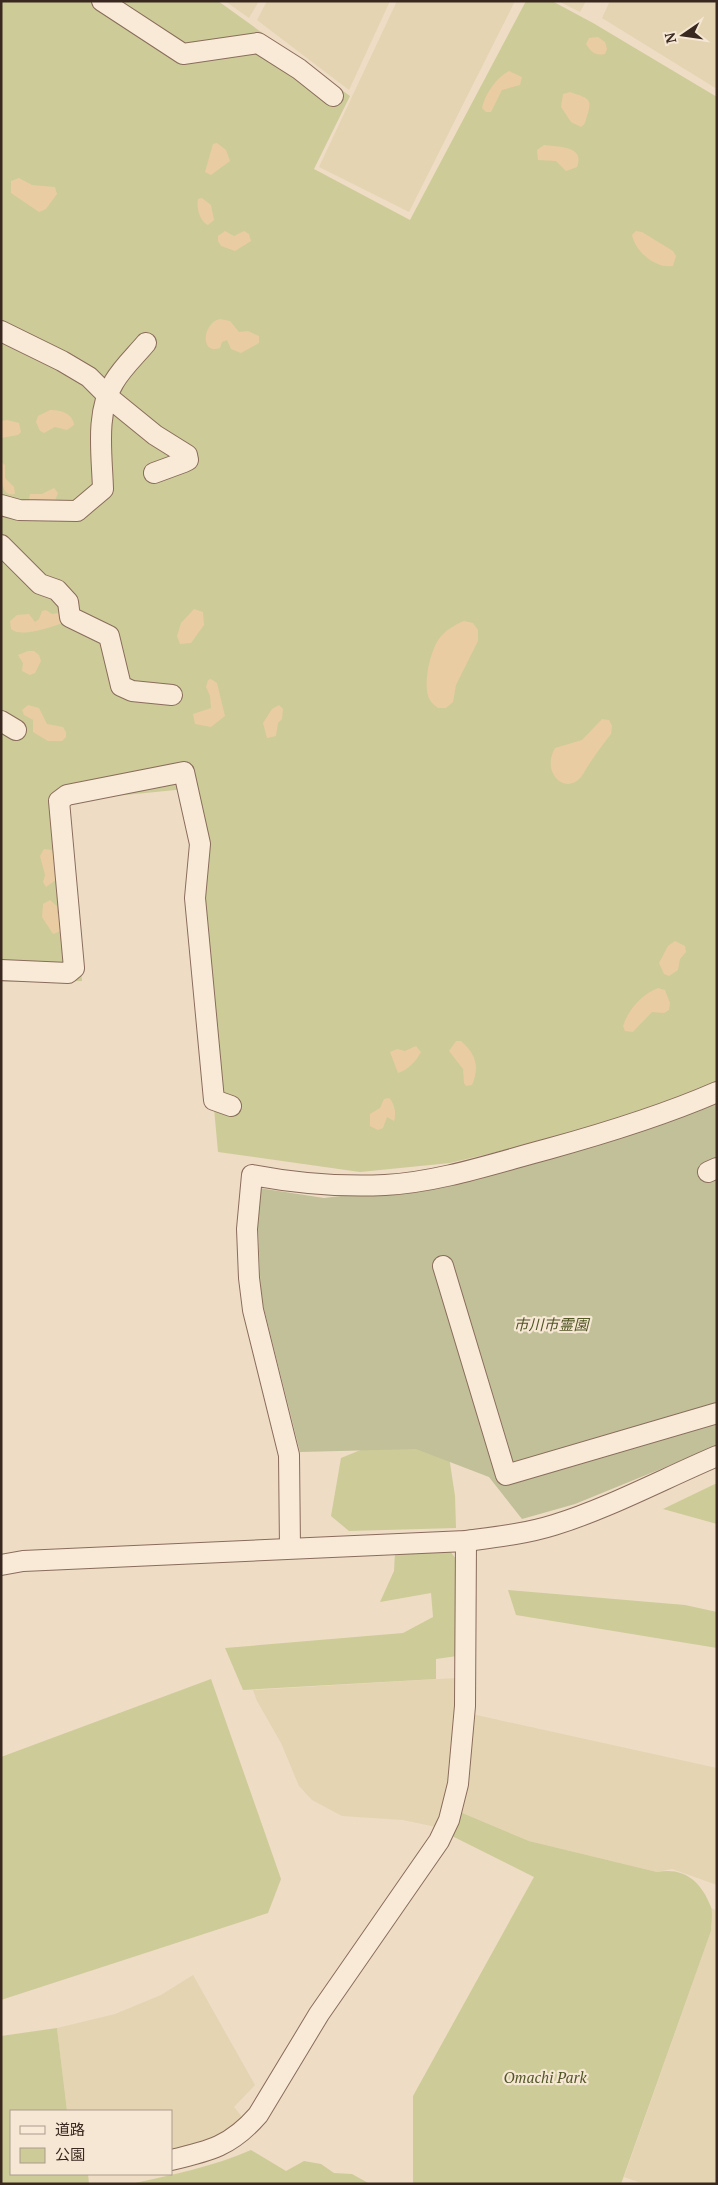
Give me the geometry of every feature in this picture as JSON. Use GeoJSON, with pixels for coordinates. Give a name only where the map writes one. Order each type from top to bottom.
{"type":"FeatureCollection","features":[{"type":"Feature","properties":{"kind":"street"},"geometry":{"type":"LineString","coordinates":[[102,1],[183,54],[258,43],[298,68],[333,96]]}},
{"type":"Feature","properties":{"kind":"street"},"geometry":{"type":"LineString","coordinates":[[1,331],[69,365],[88,378],[155,435],[187,455],[188,460],[154,472]]}},
{"type":"Feature","properties":{"kind":"street"},"geometry":{"type":"LineString","coordinates":[[1,505],[19,510],[77,511],[102,489],[101,434],[108,395],[114,382],[146,343]]}},
{"type":"Feature","properties":{"kind":"street"},"geometry":{"type":"LineString","coordinates":[[1,545],[40,584],[57,590],[68,602],[70,617],[109,636],[121,686],[132,691],[172,695]]}},
{"type":"Feature","properties":{"kind":"street"},"geometry":{"type":"LineString","coordinates":[[1,970],[68,973],[74,968],[59,801],[68,794],[184,772],[200,844],[195,898],[214,1100],[231,1106]]}},
{"type":"Feature","properties":{"kind":"street"},"geometry":{"type":"LineString","coordinates":[[290,1548],[289,1456],[253,1310],[249,1278],[247,1229],[252,1175],[297,1182],[384,1185],[416,1181],[469,1171],[628,1127],[717,1092]]}},
{"type":"Feature","properties":{"kind":"street"},"geometry":{"type":"LineString","coordinates":[[443,1266],[506,1475],[717,1413]]}},
{"type":"Feature","properties":{"kind":"street"},"geometry":{"type":"LineString","coordinates":[[1,1565],[23,1561],[466,1541],[510,1535],[554,1525],[717,1456]]}},
{"type":"Feature","properties":{"kind":"street"},"geometry":{"type":"LineString","coordinates":[[172,2160],[216,2149],[245,2130],[258,2115],[319,2014],[440,1841],[451,1813],[458,1784],[465,1706],[466,1541]]}},
{"type":"Feature","properties":{"kind":"shaded area"},"geometry":{"type":"Polygon","coordinates":[[[225,1],[259,1],[249,18],[225,1]]]}},
{"type":"Feature","properties":{"kind":"shaded area"},"geometry":{"type":"Polygon","coordinates":[[[267,1],[390,1],[349,90],[257,20],[267,1]]]}},
{"type":"Feature","properties":{"kind":"shaded area"},"geometry":{"type":"Polygon","coordinates":[[[397,1],[515,1],[409,212],[319,167],[397,1]]]}},
{"type":"Feature","properties":{"kind":"shaded area"},"geometry":{"type":"Polygon","coordinates":[[[558,1],[586,1],[580,12],[558,1]]]}},
{"type":"Feature","properties":{"kind":"shaded area"},"geometry":{"type":"Polygon","coordinates":[[[610,1],[717,1],[717,89],[602,18],[610,1]]]}},
{"type":"Feature","properties":{"kind":"shaded area"},"geometry":{"type":"Polygon","coordinates":[[[456,1678],[457,1705],[448,1798],[436,1827],[403,1820],[342,1816],[312,1800],[299,1786],[281,1743],[257,1701],[253,1690],[456,1678]]]}},
{"type":"Feature","properties":{"kind":"shaded area"},"geometry":{"type":"Polygon","coordinates":[[[472,1714],[717,1768],[717,1885],[672,1869],[657,1872],[529,1841],[460,1812],[472,1714]]]}},
{"type":"Feature","properties":{"kind":"shaded area"},"geometry":{"type":"Polygon","coordinates":[[[711,1908],[717,1911],[717,2184],[644,2184],[624,2177],[711,1931],[711,1908]]]}},
{"type":"Feature","properties":{"kind":"shaded area"},"geometry":{"type":"Polygon","coordinates":[[[193,1975],[255,2085],[234,2107],[243,2118],[216,2140],[172,2152],[172,2110],[67,2110],[57,2028],[115,2014],[161,1995],[193,1975]]]}},
{"type":"Feature","properties":{"kind":"green space"},"geometry":{"type":"Polygon","coordinates":[[[1,1],[218,1],[350,96],[314,169],[410,220],[526,1],[552,1],[593,23],[717,97],[717,1084],[660,1107],[581,1132],[450,1163],[360,1172],[218,1152],[185,789],[66,801],[82,981],[1,982],[1,1]]]}},
{"type":"Feature","properties":{"kind":"green space","name":"市川市霊園"},"geometry":{"type":"Polygon","coordinates":[[[717,1098],[717,1446],[575,1504],[522,1519],[489,1477],[416,1449],[300,1452],[261,1297],[258,1227],[259,1188],[324,1198],[428,1186],[717,1098]]]}},
{"type":"Feature","properties":{"kind":"green space"},"geometry":{"type":"Polygon","coordinates":[[[368,1447],[448,1450],[455,1496],[456,1528],[349,1531],[331,1516],[341,1458],[368,1447]]]}},
{"type":"Feature","properties":{"kind":"green space"},"geometry":{"type":"Polygon","coordinates":[[[717,1483],[717,1524],[663,1509],[717,1483]]]}},
{"type":"Feature","properties":{"kind":"green space"},"geometry":{"type":"Polygon","coordinates":[[[450,1551],[456,1559],[457,1656],[436,1659],[436,1679],[243,1690],[225,1648],[403,1633],[433,1617],[431,1593],[380,1602],[394,1571],[395,1553],[450,1551]]]}},
{"type":"Feature","properties":{"kind":"green space"},"geometry":{"type":"Polygon","coordinates":[[[508,1590],[685,1605],[717,1612],[717,1648],[516,1615],[508,1590]]]}},
{"type":"Feature","properties":{"kind":"green space"},"geometry":{"type":"Polygon","coordinates":[[[211,1679],[281,1879],[268,1913],[1,2000],[1,1757],[211,1679]]]}},
{"type":"Feature","properties":{"kind":"green space","name":"Omachi Park"},"geometry":{"type":"Polygon","coordinates":[[[460,1812],[529,1841],[657,1872],[667,1871],[683,1874],[697,1883],[711,1907],[711,1931],[621,2184],[413,2184],[413,2096],[534,1877],[450,1835],[460,1812]]]}},
{"type":"Feature","properties":{"kind":"green space"},"geometry":{"type":"Polygon","coordinates":[[[57,2028],[67,2110],[10,2110],[10,2175],[88,2175],[89,2184],[1,2184],[1,2036],[57,2028]]]}},
{"type":"Feature","properties":{"kind":"green space"},"geometry":{"type":"Polygon","coordinates":[[[251,2150],[286,2171],[304,2161],[321,2164],[334,2173],[352,2174],[370,2184],[130,2184],[207,2166],[251,2150]]]}},
{"type":"Feature","properties":{"kind":"sand"},"geometry":{"type":"Polygon","coordinates":[[[598,37],[605,42],[607,49],[605,54],[594,53],[586,44],[589,38],[598,37]]]}},
{"type":"Feature","properties":{"kind":"sand"},"geometry":{"type":"Polygon","coordinates":[[[509,71],[522,77],[520,85],[502,90],[491,112],[486,112],[482,108],[488,92],[509,71]]]}},
{"type":"Feature","properties":{"kind":"sand"},"geometry":{"type":"Polygon","coordinates":[[[570,92],[584,97],[590,105],[584,125],[581,127],[571,122],[561,107],[563,94],[570,92]]]}},
{"type":"Feature","properties":{"kind":"sand"},"geometry":{"type":"Polygon","coordinates":[[[217,143],[226,150],[230,161],[211,175],[205,172],[213,144],[217,143]]]}},
{"type":"Feature","properties":{"kind":"sand"},"geometry":{"type":"Polygon","coordinates":[[[544,145],[568,148],[574,151],[579,160],[577,167],[566,171],[556,161],[538,160],[537,150],[544,145]]]}},
{"type":"Feature","properties":{"kind":"sand"},"geometry":{"type":"Polygon","coordinates":[[[19,178],[32,185],[55,187],[57,194],[46,209],[39,212],[11,193],[11,181],[19,178]]]}},
{"type":"Feature","properties":{"kind":"sand"},"geometry":{"type":"Polygon","coordinates":[[[202,198],[211,205],[214,220],[208,225],[201,218],[198,210],[198,199],[202,198]]]}},
{"type":"Feature","properties":{"kind":"sand"},"geometry":{"type":"Polygon","coordinates":[[[225,231],[234,236],[244,231],[249,234],[251,241],[235,251],[221,246],[218,236],[225,231]]]}},
{"type":"Feature","properties":{"kind":"sand"},"geometry":{"type":"Polygon","coordinates":[[[636,231],[642,232],[673,251],[676,256],[673,266],[659,265],[647,258],[634,241],[632,235],[636,231]]]}},
{"type":"Feature","properties":{"kind":"sand"},"geometry":{"type":"Polygon","coordinates":[[[220,319],[230,321],[239,332],[248,331],[259,336],[259,343],[241,353],[231,349],[227,340],[222,342],[220,348],[213,349],[209,347],[206,343],[207,331],[214,321],[220,319]]]}},
{"type":"Feature","properties":{"kind":"sand"},"geometry":{"type":"Polygon","coordinates":[[[50,410],[69,415],[74,425],[67,430],[55,427],[44,433],[40,431],[36,422],[38,416],[50,410]]]}},
{"type":"Feature","properties":{"kind":"sand"},"geometry":{"type":"Polygon","coordinates":[[[7,420],[19,423],[21,432],[18,435],[1,438],[1,421],[7,420]]]}},
{"type":"Feature","properties":{"kind":"sand"},"geometry":{"type":"Polygon","coordinates":[[[1,462],[5,465],[5,478],[14,487],[15,494],[10,494],[4,489],[1,478],[1,462]]]}},
{"type":"Feature","properties":{"kind":"sand"},"geometry":{"type":"Polygon","coordinates":[[[54,488],[58,493],[54,503],[33,503],[29,499],[30,494],[42,494],[54,488]]]}},
{"type":"Feature","properties":{"kind":"sand"},"geometry":{"type":"Polygon","coordinates":[[[194,609],[203,612],[204,625],[191,643],[180,644],[177,636],[181,623],[194,609]]]}},
{"type":"Feature","properties":{"kind":"sand"},"geometry":{"type":"Polygon","coordinates":[[[46,610],[52,614],[58,613],[61,610],[69,621],[30,632],[22,633],[11,629],[10,621],[17,615],[29,614],[35,622],[39,619],[42,611],[46,610]]]}},
{"type":"Feature","properties":{"kind":"sand"},"geometry":{"type":"Polygon","coordinates":[[[464,621],[473,623],[478,630],[478,641],[456,685],[453,702],[446,708],[438,708],[431,701],[428,694],[427,678],[430,660],[441,636],[450,628],[464,621]]]}},
{"type":"Feature","properties":{"kind":"sand"},"geometry":{"type":"Polygon","coordinates":[[[34,651],[39,655],[41,661],[35,673],[30,675],[22,671],[23,663],[18,655],[34,651]]]}},
{"type":"Feature","properties":{"kind":"sand"},"geometry":{"type":"Polygon","coordinates":[[[211,679],[217,683],[225,716],[211,727],[195,724],[193,714],[211,708],[210,696],[206,687],[208,680],[211,679]]]}},
{"type":"Feature","properties":{"kind":"sand"},"geometry":{"type":"Polygon","coordinates":[[[28,705],[39,708],[47,724],[63,727],[66,737],[62,741],[48,741],[33,732],[33,720],[24,715],[22,710],[28,705]]]}},
{"type":"Feature","properties":{"kind":"sand"},"geometry":{"type":"Polygon","coordinates":[[[279,705],[283,709],[282,719],[278,723],[276,736],[267,738],[263,723],[272,709],[279,705]]]}},
{"type":"Feature","properties":{"kind":"sand"},"geometry":{"type":"Polygon","coordinates":[[[602,719],[609,720],[612,726],[611,734],[580,778],[573,783],[561,782],[552,772],[551,757],[555,748],[582,740],[602,719]]]}},
{"type":"Feature","properties":{"kind":"sand"},"geometry":{"type":"Polygon","coordinates":[[[44,849],[52,850],[56,866],[56,880],[46,887],[43,882],[45,875],[40,856],[44,849]]]}},
{"type":"Feature","properties":{"kind":"sand"},"geometry":{"type":"Polygon","coordinates":[[[50,900],[57,906],[57,913],[62,918],[61,931],[53,934],[42,917],[43,904],[50,900]]]}},
{"type":"Feature","properties":{"kind":"sand"},"geometry":{"type":"Polygon","coordinates":[[[675,941],[685,946],[686,952],[680,959],[678,970],[669,976],[664,974],[659,963],[668,946],[675,941]]]}},
{"type":"Feature","properties":{"kind":"sand"},"geometry":{"type":"Polygon","coordinates":[[[658,988],[665,990],[670,1003],[669,1010],[664,1013],[652,1012],[633,1032],[625,1031],[623,1026],[632,1009],[641,998],[658,988]]]}},
{"type":"Feature","properties":{"kind":"sand"},"geometry":{"type":"Polygon","coordinates":[[[456,1041],[461,1041],[466,1046],[475,1061],[476,1072],[472,1085],[466,1086],[463,1069],[449,1051],[456,1041]]]}},
{"type":"Feature","properties":{"kind":"sand"},"geometry":{"type":"Polygon","coordinates":[[[416,1046],[421,1052],[419,1055],[408,1068],[398,1073],[390,1052],[397,1049],[405,1051],[416,1046]]]}},
{"type":"Feature","properties":{"kind":"sand"},"geometry":{"type":"Polygon","coordinates":[[[389,1098],[394,1108],[394,1121],[387,1117],[383,1128],[378,1130],[370,1126],[370,1114],[380,1108],[384,1099],[389,1098]]]}}]}
